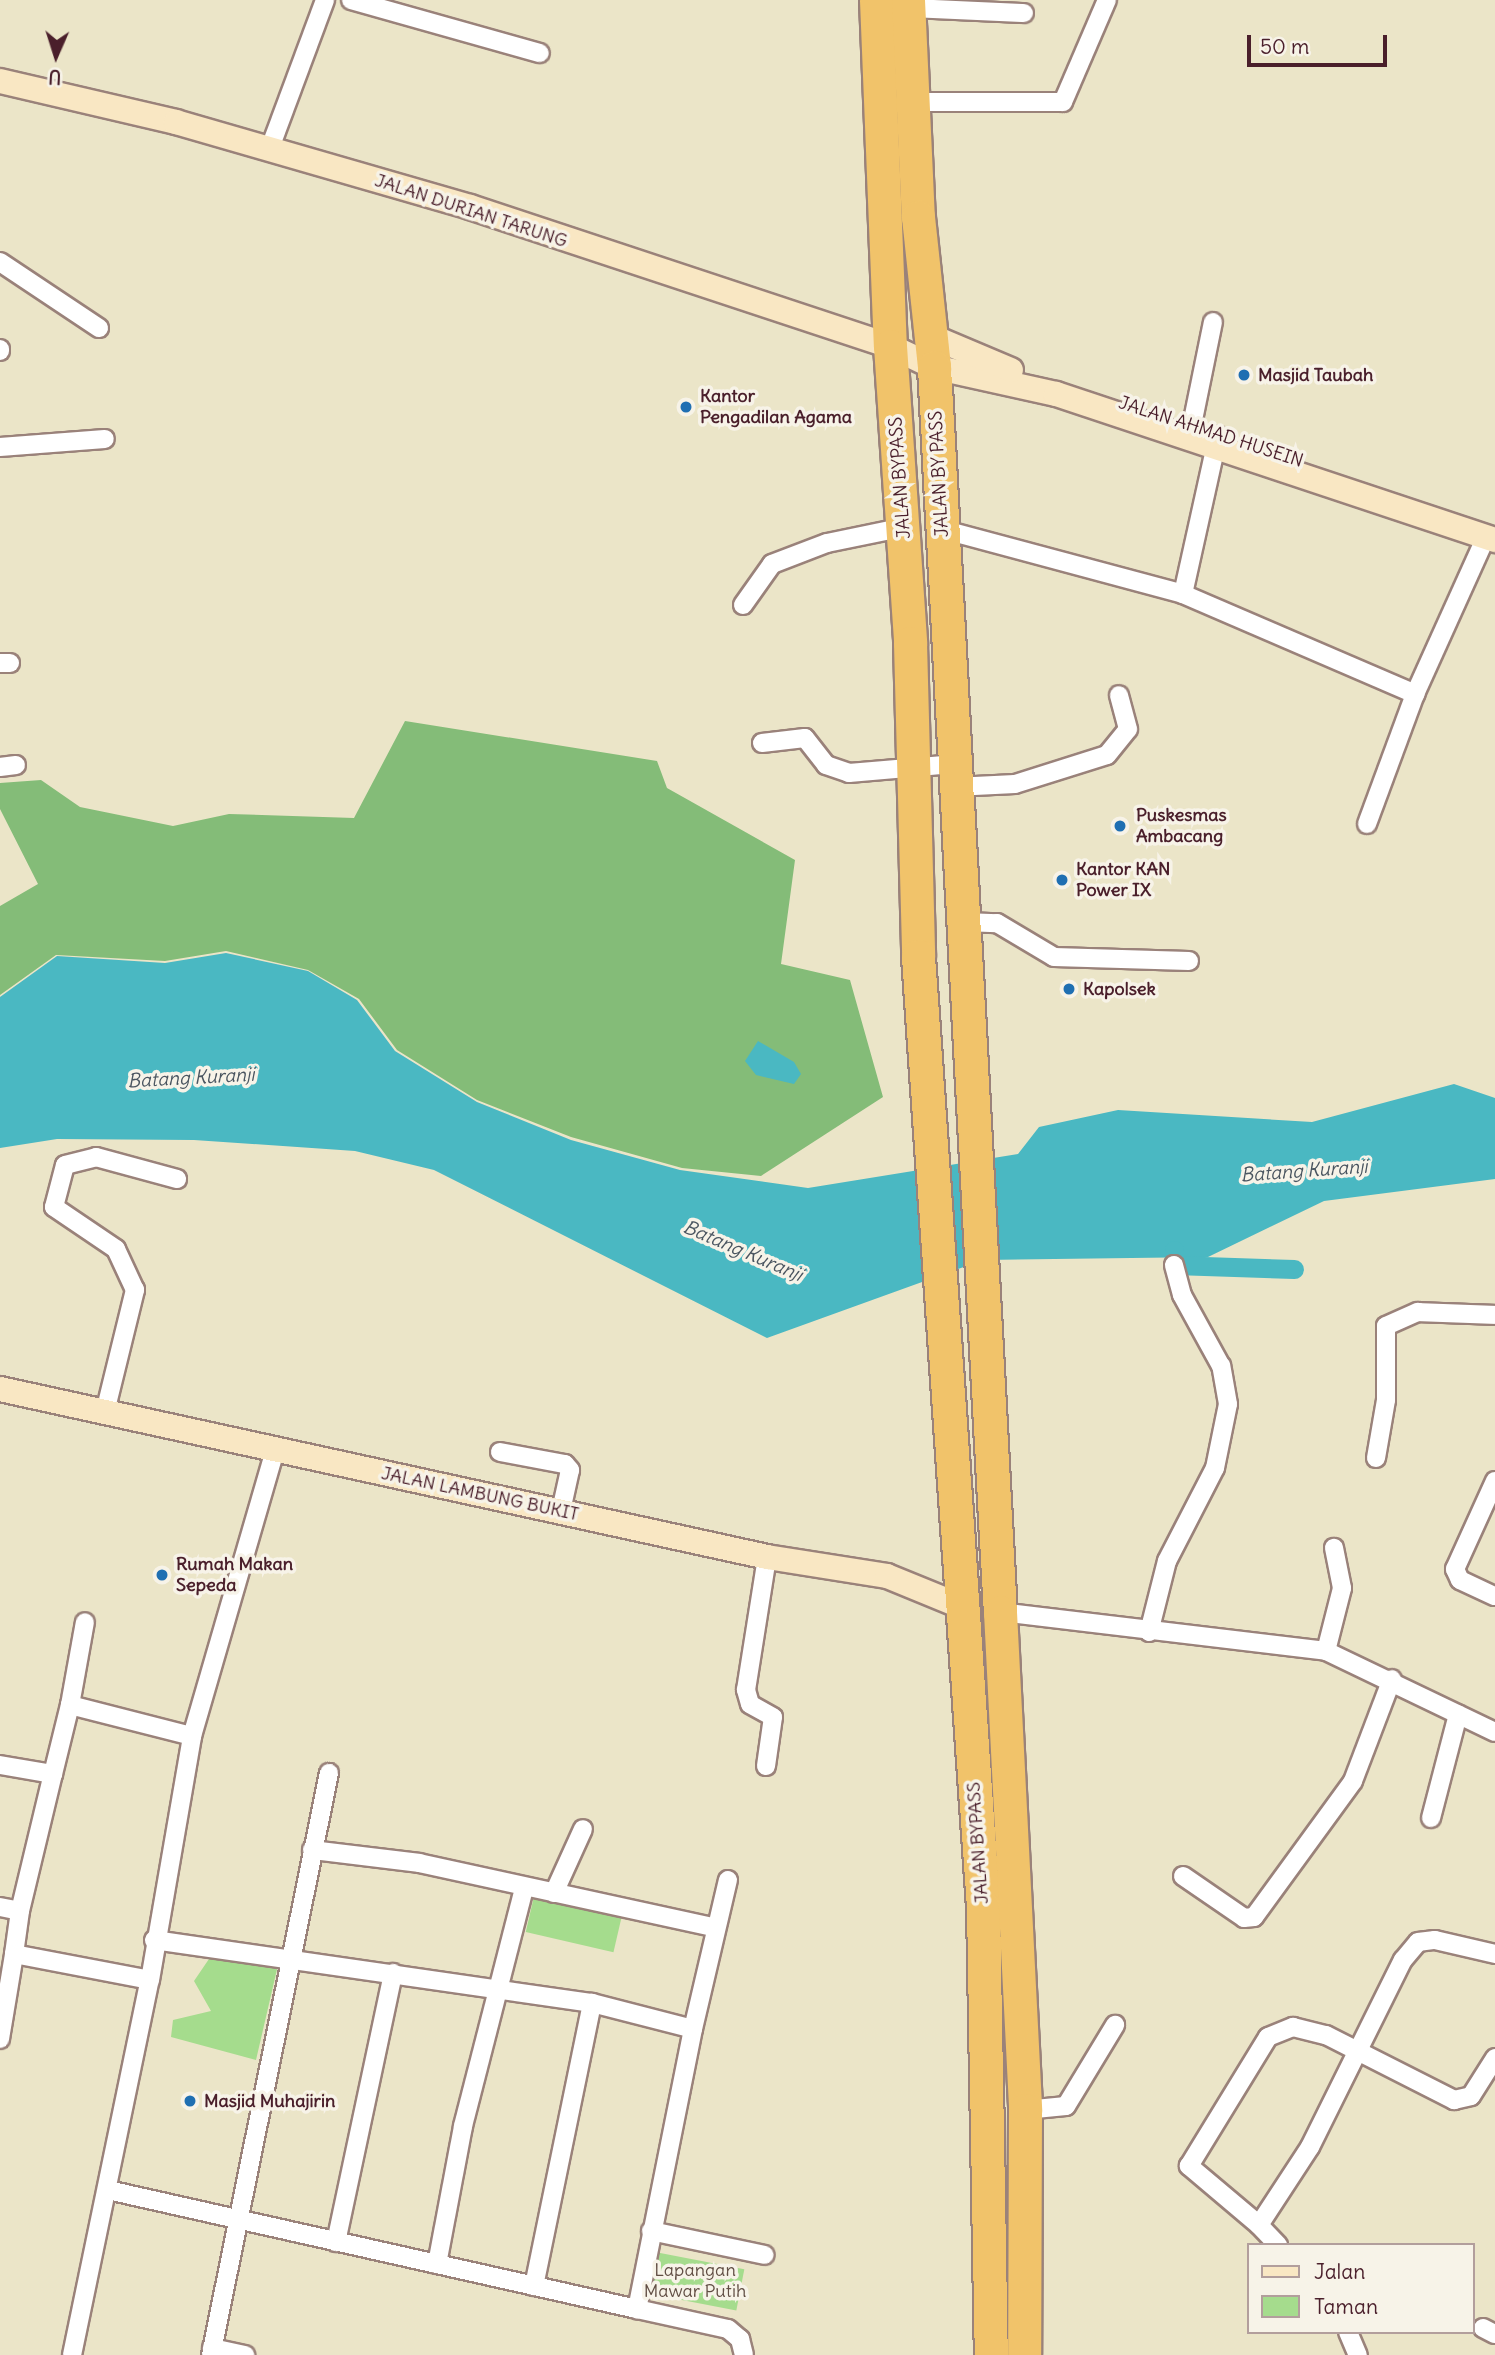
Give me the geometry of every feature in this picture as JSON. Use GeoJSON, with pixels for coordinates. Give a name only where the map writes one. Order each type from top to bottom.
{"type":"FeatureCollection","features":[{"type":"Feature","properties":{"kind":"highway","name":"JALAN BYPASS"},"geometry":{"type":"LineString","coordinates":[[876,0],[890,346],[905,527],[915,767],[918,956],[958,1605],[984,1934],[991,2355]]}},
{"type":"Feature","properties":{"kind":"highway","name":"JALAN BY PASS"},"geometry":{"type":"LineString","coordinates":[[908,4],[928,335],[934,367],[953,776],[964,935],[1025,2110],[1024,2355]]}},
{"type":"Feature","properties":{"kind":"highway"},"geometry":{"type":"LineString","coordinates":[[990,2321],[1024,2319]]}},
{"type":"Feature","properties":{"kind":"street"},"geometry":{"type":"LineString","coordinates":[[270,148],[325,0]]}},
{"type":"Feature","properties":{"kind":"street"},"geometry":{"type":"LineString","coordinates":[[351,0],[540,52]]}},
{"type":"Feature","properties":{"kind":"street"},"geometry":{"type":"LineString","coordinates":[[913,102],[1063,102],[1107,0]]}},
{"type":"Feature","properties":{"kind":"street"},"geometry":{"type":"LineString","coordinates":[[908,4],[1024,13]]}},
{"type":"Feature","properties":{"kind":"street","name":"JALAN DURIAN TARUNG"},"geometry":{"type":"LineString","coordinates":[[0,81],[270,148],[470,207],[890,346],[934,367]]}},
{"type":"Feature","properties":{"kind":"street"},"geometry":{"type":"LineString","coordinates":[[0,262],[99,328]]}},
{"type":"Feature","properties":{"kind":"street"},"geometry":{"type":"LineString","coordinates":[[1192,425],[1213,322]]}},
{"type":"Feature","properties":{"kind":"street","name":"JALAN AHMAD HUSEIN"},"geometry":{"type":"LineString","coordinates":[[928,335],[983,361],[1192,425],[1217,441]]}},
{"type":"Feature","properties":{"kind":"street","name":"JALAN AHMAD HUSEIN"},"geometry":{"type":"LineString","coordinates":[[934,367],[1056,394],[1217,441],[1492,535]]}},
{"type":"Feature","properties":{"kind":"street"},"geometry":{"type":"LineString","coordinates":[[0,447],[105,439]]}},
{"type":"Feature","properties":{"kind":"street"},"geometry":{"type":"LineString","coordinates":[[1183,594],[1217,441]]}},
{"type":"Feature","properties":{"kind":"street"},"geometry":{"type":"LineString","coordinates":[[743,605],[772,564],[827,543],[905,527]]}},
{"type":"Feature","properties":{"kind":"street"},"geometry":{"type":"LineString","coordinates":[[941,529],[1183,594],[1415,694]]}},
{"type":"Feature","properties":{"kind":"street"},"geometry":{"type":"LineString","coordinates":[[1367,824],[1415,694],[1492,535]]}},
{"type":"Feature","properties":{"kind":"street"},"geometry":{"type":"LineString","coordinates":[[762,743],[805,738],[826,765],[841,771],[915,767],[953,776],[1015,784],[1107,755],[1128,729],[1119,695]]}},
{"type":"Feature","properties":{"kind":"street"},"geometry":{"type":"LineString","coordinates":[[964,935],[997,923],[1054,957],[1189,961]]}},
{"type":"Feature","properties":{"kind":"street"},"geometry":{"type":"LineString","coordinates":[[106,1408],[135,1290],[116,1249],[54,1207],[65,1165],[96,1157],[177,1179]]}},
{"type":"Feature","properties":{"kind":"street"},"geometry":{"type":"LineString","coordinates":[[1149,1632],[1167,1561],[1215,1468],[1228,1404],[1221,1366],[1182,1295],[1174,1265]]}},
{"type":"Feature","properties":{"kind":"street"},"geometry":{"type":"LineString","coordinates":[[1376,1458],[1386,1400],[1387,1326],[1418,1312],[1495,1315]]}},
{"type":"Feature","properties":{"kind":"street","name":"JALAN LAMBUNG BUKIT"},"geometry":{"type":"LineString","coordinates":[[0,1389],[106,1408],[274,1453],[561,1511],[767,1557],[919,1584],[958,1605]]}},
{"type":"Feature","properties":{"kind":"street"},"geometry":{"type":"LineString","coordinates":[[500,1452],[565,1464],[570,1470],[561,1511]]}},
{"type":"Feature","properties":{"kind":"street"},"geometry":{"type":"LineString","coordinates":[[72,2355],[150,1980],[154,1940],[192,1736],[274,1453]]}},
{"type":"Feature","properties":{"kind":"street"},"geometry":{"type":"LineString","coordinates":[[1495,1482],[1455,1569],[1460,1580],[1495,1595]]}},
{"type":"Feature","properties":{"kind":"street"},"geometry":{"type":"LineString","coordinates":[[1326,1651],[1342,1588],[1334,1549]]}},
{"type":"Feature","properties":{"kind":"street"},"geometry":{"type":"LineString","coordinates":[[766,1766],[773,1717],[750,1704],[746,1690],[767,1557]]}},
{"type":"Feature","properties":{"kind":"street"},"geometry":{"type":"LineString","coordinates":[[1000,1612],[1149,1632],[1326,1651],[1392,1679],[1495,1732]]}},
{"type":"Feature","properties":{"kind":"street"},"geometry":{"type":"LineString","coordinates":[[0,2039],[20,1911],[70,1705],[85,1622]]}},
{"type":"Feature","properties":{"kind":"street"},"geometry":{"type":"LineString","coordinates":[[1183,1876],[1244,1918],[1254,1917],[1353,1781],[1392,1679]]}},
{"type":"Feature","properties":{"kind":"street"},"geometry":{"type":"LineString","coordinates":[[70,1705],[192,1736]]}},
{"type":"Feature","properties":{"kind":"street"},"geometry":{"type":"LineString","coordinates":[[1431,1818],[1458,1714]]}},
{"type":"Feature","properties":{"kind":"street"},"geometry":{"type":"LineString","coordinates":[[0,1765],[53,1774]]}},
{"type":"Feature","properties":{"kind":"street"},"geometry":{"type":"LineString","coordinates":[[244,2355],[212,2351],[289,1957],[329,1773]]}},
{"type":"Feature","properties":{"kind":"street"},"geometry":{"type":"LineString","coordinates":[[554,1893],[583,1829]]}},
{"type":"Feature","properties":{"kind":"street"},"geometry":{"type":"LineString","coordinates":[[312,1850],[419,1863],[524,1889],[716,1928]]}},
{"type":"Feature","properties":{"kind":"street"},"geometry":{"type":"LineString","coordinates":[[637,2309],[693,2029],[727,1880]]}},
{"type":"Feature","properties":{"kind":"street"},"geometry":{"type":"LineString","coordinates":[[438,2264],[497,1990],[524,1889]]}},
{"type":"Feature","properties":{"kind":"street"},"geometry":{"type":"LineString","coordinates":[[0,1907],[20,1911]]}},
{"type":"Feature","properties":{"kind":"street"},"geometry":{"type":"LineString","coordinates":[[154,1940],[289,1957],[592,2003],[693,2029]]}},
{"type":"Feature","properties":{"kind":"street"},"geometry":{"type":"LineString","coordinates":[[1259,2225],[1304,2157],[1357,2051],[1418,1942],[1495,1954]]}},
{"type":"Feature","properties":{"kind":"street"},"geometry":{"type":"LineString","coordinates":[[14,1954],[150,1980]]}},
{"type":"Feature","properties":{"kind":"street"},"geometry":{"type":"LineString","coordinates":[[336,2242],[393,1973]]}},
{"type":"Feature","properties":{"kind":"street"},"geometry":{"type":"LineString","coordinates":[[534,2286],[592,2003]]}},
{"type":"Feature","properties":{"kind":"street"},"geometry":{"type":"LineString","coordinates":[[1025,2110],[1066,2106],[1115,2025]]}},
{"type":"Feature","properties":{"kind":"street"},"geometry":{"type":"LineString","coordinates":[[1276,2243],[1259,2225],[1192,2171],[1190,2160],[1268,2037],[1280,2029],[1312,2031],[1454,2100],[1471,2096],[1495,2058]]}},
{"type":"Feature","properties":{"kind":"street"},"geometry":{"type":"LineString","coordinates":[[108,2190],[728,2329],[740,2339],[744,2355]]}},
{"type":"Feature","properties":{"kind":"street"},"geometry":{"type":"LineString","coordinates":[[651,2231],[765,2255]]}},
{"type":"Feature","properties":{"kind":"street"},"geometry":{"type":"LineString","coordinates":[[1349,2334],[1358,2355]]}},
{"type":"Feature","properties":{"kind":"green space"},"geometry":{"type":"Polygon","coordinates":[[[405,721],[657,761],[667,788],[795,860],[781,964],[850,980],[883,1097],[761,1176],[682,1168],[571,1137],[477,1100],[397,1050],[359,999],[308,970],[226,951],[165,961],[56,955],[0,995],[0,906],[38,884],[0,809],[0,783],[41,780],[80,807],[173,826],[229,814],[354,818],[405,721]]]}},
{"type":"Feature","properties":{"kind":"green space"},"geometry":{"type":"Polygon","coordinates":[[[535,1892],[623,1912],[613,1952],[526,1932],[535,1892]]]}},
{"type":"Feature","properties":{"kind":"green space"},"geometry":{"type":"Polygon","coordinates":[[[211,1956],[278,1965],[256,2060],[171,2037],[173,2020],[211,2011],[194,1981],[211,1956]]]}},
{"type":"Feature","properties":{"kind":"green space","name":"Lapangan Mawar Putih"},"geometry":{"type":"Polygon","coordinates":[[[655,2252],[744,2269],[736,2311],[647,2293],[655,2252]]]}},
{"type":"Feature","properties":{"kind":"water","name":"Batang Kuranji"},"geometry":{"type":"Polygon","coordinates":[[[226,953],[308,971],[357,1000],[395,1051],[477,1102],[571,1140],[680,1170],[808,1188],[1018,1154],[1039,1127],[1118,1110],[1312,1122],[1454,1084],[1495,1098],[1495,1179],[1324,1201],[1208,1257],[983,1260],[767,1338],[434,1170],[355,1151],[194,1140],[57,1139],[0,1148],[0,997],[57,956],[165,963],[226,953]]]}},
{"type":"Feature","properties":{"kind":"water"},"geometry":{"type":"Polygon","coordinates":[[[758,1041],[794,1062],[801,1074],[794,1084],[756,1075],[745,1061],[758,1041]]]}},
{"type":"Feature","properties":{"kind":"waterway"},"geometry":{"type":"LineString","coordinates":[[1174,1250],[1174,1265],[1294,1269]]}},
{"type":"Feature","properties":{"kind":"place","name":"Masjid Taubah"},"geometry":{"type":"Point","coordinates":[1244,375]}},
{"type":"Feature","properties":{"kind":"place","name":"Kantor Pengadilan Agama"},"geometry":{"type":"Point","coordinates":[686,407]}},
{"type":"Feature","properties":{"kind":"place","name":"Puskesmas Ambacang"},"geometry":{"type":"Point","coordinates":[1120,826]}},
{"type":"Feature","properties":{"kind":"place","name":"Kantor KAN Power IX"},"geometry":{"type":"Point","coordinates":[1062,880]}},
{"type":"Feature","properties":{"kind":"place","name":"Kapolsek"},"geometry":{"type":"Point","coordinates":[1069,989]}},
{"type":"Feature","properties":{"kind":"place","name":"Rumah Makan Sepeda"},"geometry":{"type":"Point","coordinates":[162,1575]}},
{"type":"Feature","properties":{"kind":"place","name":"Masjid Muhajirin"},"geometry":{"type":"Point","coordinates":[190,2101]}}]}
